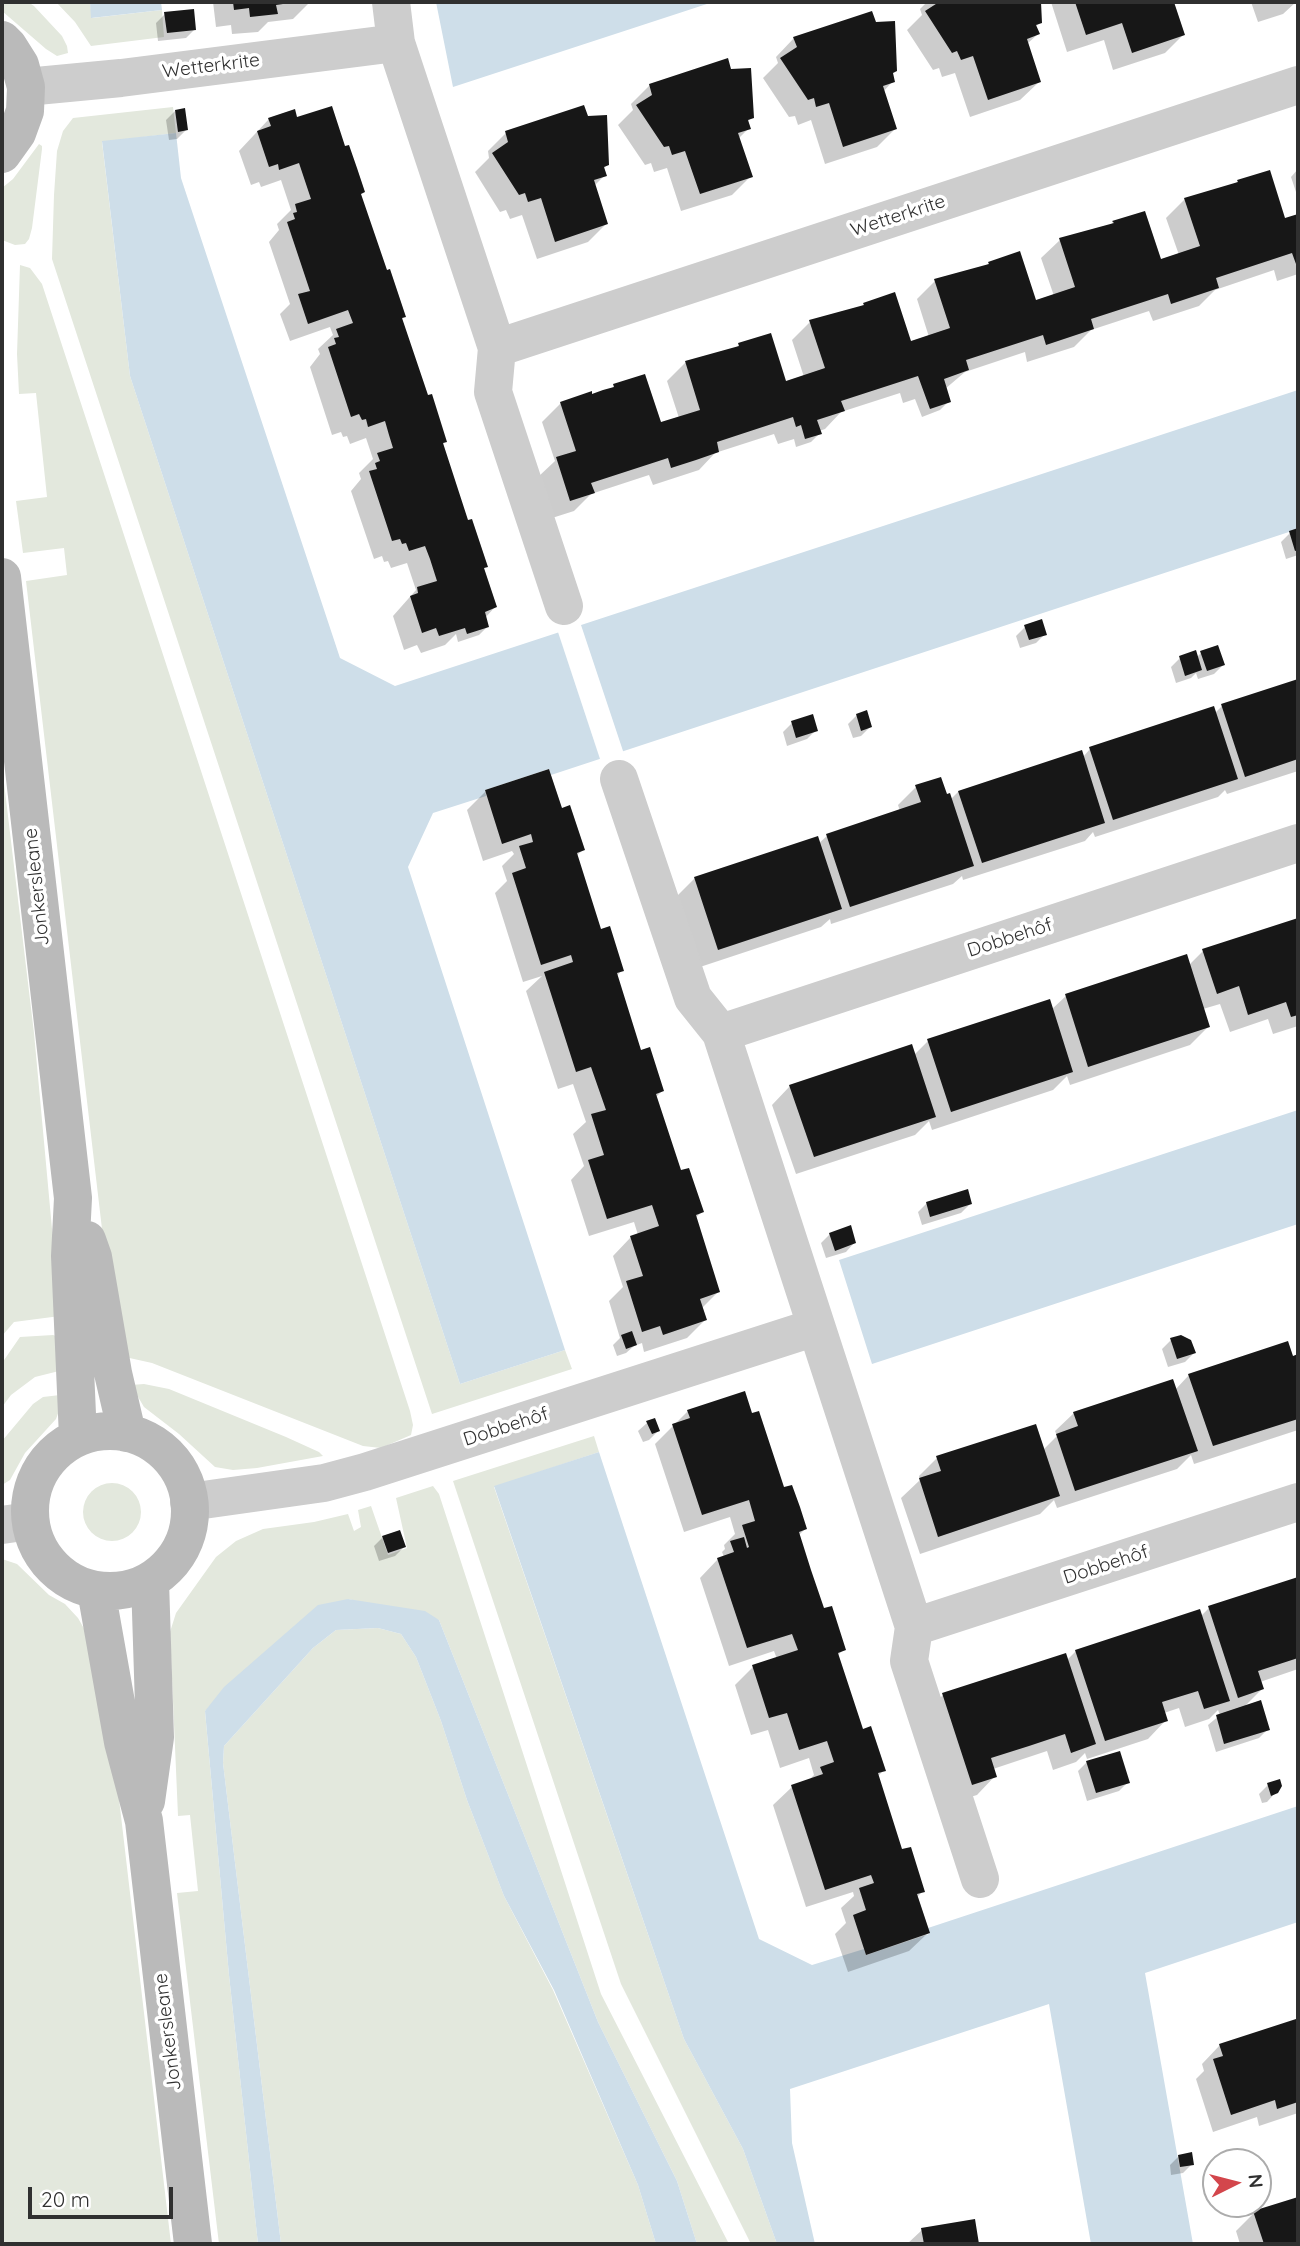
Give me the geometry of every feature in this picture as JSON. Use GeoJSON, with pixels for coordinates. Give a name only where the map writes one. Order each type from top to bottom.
{"type":"FeatureCollection","features":[{"type":"Feature","properties":{"kind":"street"},"geometry":{"type":"LineString","coordinates":[[391,2],[396,43],[497,348],[493,392],[564,606]]}},
{"type":"Feature","properties":{"kind":"street"},"geometry":{"type":"LineString","coordinates":[[2,40],[20,65],[26,87],[25,111],[17,134],[2,154]]}},
{"type":"Feature","properties":{"kind":"street","name":"Wetterkrite"},"geometry":{"type":"LineString","coordinates":[[26,87],[121,78],[396,43]]}},
{"type":"Feature","properties":{"kind":"street","name":"Wetterkrite"},"geometry":{"type":"LineString","coordinates":[[497,348],[1298,85]]}},
{"type":"Feature","properties":{"kind":"street","name":"Jonkersleane"},"geometry":{"type":"LineString","coordinates":[[2,577],[72,1198],[70,1256],[78,1437]]}},
{"type":"Feature","properties":{"kind":"street"},"geometry":{"type":"LineString","coordinates":[[619,779],[693,998],[721,1033],[914,1627],[909,1661],[980,1878]]}},
{"type":"Feature","properties":{"kind":"street","name":"Dobbehôf"},"geometry":{"type":"LineString","coordinates":[[721,1033],[1298,843]]}},
{"type":"Feature","properties":{"kind":"street","name":"Jonkersleane"},"geometry":{"type":"LineString","coordinates":[[72,1198],[93,1257],[113,1373],[127,1433]]}},
{"type":"Feature","properties":{"kind":"street","name":"Dobbehôf"},"geometry":{"type":"LineString","coordinates":[[190,1502],[324,1483],[365,1472],[816,1327]]}},
{"type":"Feature","properties":{"kind":"street"},"geometry":{"type":"LineString","coordinates":[[103,1431],[127,1433],[150,1442],[169,1458],[183,1479],[190,1502],[189,1525],[181,1547],[168,1566],[149,1581],[124,1590],[96,1590],[72,1582],[52,1566],[16,1523],[31,1496],[40,1471],[56,1451],[78,1437],[103,1431]]}},
{"type":"Feature","properties":{"kind":"street","name":"Dobbehôf"},"geometry":{"type":"LineString","coordinates":[[914,1627],[1298,1502]]}},
{"type":"Feature","properties":{"kind":"street","name":"Jonkersleane"},"geometry":{"type":"LineString","coordinates":[[144,1821],[155,1737],[149,1581]]}},
{"type":"Feature","properties":{"kind":"street","name":"Jonkersleane"},"geometry":{"type":"LineString","coordinates":[[96,1590],[123,1742],[144,1821],[193,2244]]}},
{"type":"Feature","properties":{"kind":"shaded area"},"geometry":{"type":"Polygon","coordinates":[[[2,2],[28,2],[34,6],[62,36],[68,53],[57,56],[46,49],[2,11],[2,2]]]}},
{"type":"Feature","properties":{"kind":"shaded area"},"geometry":{"type":"Polygon","coordinates":[[[56,2],[90,2],[92,18],[162,10],[164,37],[91,46],[75,22],[56,2]]]}},
{"type":"Feature","properties":{"kind":"shaded area"},"geometry":{"type":"Polygon","coordinates":[[[90,2],[161,2],[162,10],[91,18],[90,2]]]}},
{"type":"Feature","properties":{"kind":"shaded area"},"geometry":{"type":"Polygon","coordinates":[[[436,2],[713,2],[453,87],[436,2]]]}},
{"type":"Feature","properties":{"kind":"shaded area"},"geometry":{"type":"Polygon","coordinates":[[[173,107],[176,133],[102,142],[130,376],[460,1384],[565,1350],[572,1369],[432,1414],[52,259],[57,151],[63,131],[73,118],[173,107]]]}},
{"type":"Feature","properties":{"kind":"shaded area"},"geometry":{"type":"Polygon","coordinates":[[[176,133],[181,178],[340,658],[395,686],[1298,390],[1298,529],[551,775],[549,769],[485,790],[486,796],[433,813],[408,867],[565,1350],[460,1384],[130,376],[102,141],[176,133]]]}},
{"type":"Feature","properties":{"kind":"shaded area"},"geometry":{"type":"Polygon","coordinates":[[[39,144],[42,149],[32,228],[25,244],[15,245],[2,240],[2,188],[13,179],[39,144]]]}},
{"type":"Feature","properties":{"kind":"shaded area"},"geometry":{"type":"Polygon","coordinates":[[[20,265],[30,268],[42,284],[410,1411],[413,1425],[411,1435],[381,1448],[363,1446],[152,1363],[125,1357],[104,1246],[26,581],[67,575],[64,548],[23,553],[16,501],[47,497],[36,393],[19,394],[17,354],[20,265]]]}},
{"type":"Feature","properties":{"kind":"shaded area"},"geometry":{"type":"Polygon","coordinates":[[[2,766],[34,1033],[60,1316],[14,1322],[2,1336],[2,766]]]}},
{"type":"Feature","properties":{"kind":"shaded area"},"geometry":{"type":"Polygon","coordinates":[[[1298,1110],[1298,1224],[872,1364],[839,1260],[1298,1110]]]}},
{"type":"Feature","properties":{"kind":"shaded area"},"geometry":{"type":"Polygon","coordinates":[[[20,1337],[59,1337],[59,1371],[35,1377],[11,1395],[2,1407],[2,1363],[20,1337]]]}},
{"type":"Feature","properties":{"kind":"shaded area"},"geometry":{"type":"Polygon","coordinates":[[[144,1384],[169,1389],[286,1437],[323,1456],[257,1468],[233,1470],[215,1467],[144,1407],[131,1385],[144,1384]]]}},
{"type":"Feature","properties":{"kind":"shaded area"},"geometry":{"type":"Polygon","coordinates":[[[60,1395],[60,1408],[56,1419],[25,1453],[10,1480],[2,1485],[2,1441],[33,1404],[43,1397],[60,1395]]]}},
{"type":"Feature","properties":{"kind":"shaded area"},"geometry":{"type":"Polygon","coordinates":[[[594,1436],[599,1452],[494,1487],[684,2039],[743,2149],[777,2244],[751,2244],[621,1984],[453,1481],[594,1436]]]}},
{"type":"Feature","properties":{"kind":"shaded area"},"geometry":{"type":"Polygon","coordinates":[[[599,1452],[759,1939],[812,1965],[864,1949],[866,1955],[929,1934],[928,1928],[1298,1806],[1298,1922],[1145,1973],[1193,2244],[1091,2244],[1049,2004],[790,2089],[792,2143],[815,2244],[777,2244],[743,2149],[684,2039],[494,1486],[599,1452]]]}},
{"type":"Feature","properties":{"kind":"shaded area"},"geometry":{"type":"Polygon","coordinates":[[[112,1483],[128,1488],[136,1496],[141,1512],[136,1528],[128,1536],[112,1541],[96,1536],[88,1528],[83,1512],[88,1496],[96,1488],[112,1483]]]}},
{"type":"Feature","properties":{"kind":"shaded area"},"geometry":{"type":"Polygon","coordinates":[[[433,1486],[439,1494],[601,1994],[729,2244],[697,2244],[677,2181],[598,2022],[439,1620],[348,1599],[205,1711],[229,1975],[258,2244],[219,2244],[177,1893],[198,1891],[190,1815],[178,1816],[170,1632],[176,1613],[216,1557],[236,1541],[263,1529],[348,1514],[354,1531],[361,1527],[358,1510],[371,1506],[388,1555],[407,1548],[396,1498],[433,1486]]]}},
{"type":"Feature","properties":{"kind":"shaded area"},"geometry":{"type":"Polygon","coordinates":[[[2,1559],[17,1564],[49,1595],[65,1604],[78,1618],[91,1641],[112,1739],[171,2244],[2,2244],[2,1559]]]}},
{"type":"Feature","properties":{"kind":"shaded area"},"geometry":{"type":"Polygon","coordinates":[[[348,1599],[425,1611],[439,1620],[598,2022],[677,2181],[697,2244],[656,2244],[638,2185],[554,1990],[504,1896],[416,1657],[401,1634],[378,1628],[336,1630],[313,1648],[224,1746],[223,1763],[281,2244],[258,2244],[229,1975],[205,1711],[224,1687],[318,1605],[348,1599]]]}},
{"type":"Feature","properties":{"kind":"shaded area"},"geometry":{"type":"Polygon","coordinates":[[[378,1628],[401,1634],[416,1657],[504,1896],[553,1990],[638,2185],[656,2244],[281,2244],[223,1763],[224,1746],[313,1648],[336,1630],[378,1628]]]}},
{"type":"Feature","properties":{"kind":"pier"},"geometry":{"type":"Polygon","coordinates":[[[580,622],[624,754],[601,762],[557,629],[580,622]]]}},
{"type":"Feature","properties":{"kind":"building"},"geometry":{"type":"Polygon","coordinates":[[[233,2],[290,3],[276,5],[278,14],[250,17],[249,8],[234,10],[233,2]]]}},
{"type":"Feature","properties":{"kind":"building"},"geometry":{"type":"Polygon","coordinates":[[[939,2],[1041,2],[1042,23],[1036,25],[1040,34],[1027,39],[1041,82],[988,100],[973,56],[961,60],[957,51],[952,53],[925,11],[939,2]]]}},
{"type":"Feature","properties":{"kind":"building"},"geometry":{"type":"Polygon","coordinates":[[[1075,2],[1174,2],[1185,35],[1132,53],[1122,23],[1086,35],[1075,2]]]}},
{"type":"Feature","properties":{"kind":"building"},"geometry":{"type":"Polygon","coordinates":[[[194,9],[196,30],[167,33],[164,12],[194,9]]]}},
{"type":"Feature","properties":{"kind":"building"},"geometry":{"type":"Polygon","coordinates":[[[872,11],[876,22],[895,21],[895,82],[883,86],[897,129],[843,147],[829,103],[816,107],[814,98],[808,100],[780,58],[797,47],[793,37],[872,11]]]}},
{"type":"Feature","properties":{"kind":"building"},"geometry":{"type":"Polygon","coordinates":[[[728,58],[731,69],[751,68],[754,118],[748,120],[751,129],[738,133],[753,177],[700,194],[685,151],[672,155],[669,146],[664,147],[636,105],[652,95],[649,84],[728,58]]]}},
{"type":"Feature","properties":{"kind":"building"},"geometry":{"type":"Polygon","coordinates":[[[584,105],[588,116],[607,115],[609,165],[604,167],[607,176],[594,180],[608,224],[555,242],[541,198],[528,202],[525,193],[519,195],[492,153],[508,142],[505,131],[584,105]]]}},
{"type":"Feature","properties":{"kind":"building"},"geometry":{"type":"Polygon","coordinates":[[[332,106],[345,146],[349,145],[365,192],[361,194],[406,317],[402,318],[428,395],[432,394],[447,442],[443,443],[468,520],[472,519],[488,567],[484,568],[497,607],[485,612],[489,627],[467,634],[465,628],[439,636],[436,628],[422,633],[410,596],[418,593],[417,587],[437,581],[430,559],[425,546],[409,551],[406,543],[402,544],[400,539],[392,541],[369,471],[377,469],[375,463],[380,461],[377,453],[393,448],[385,421],[368,427],[366,419],[362,420],[359,414],[351,417],[328,347],[336,344],[334,338],[339,337],[336,329],[353,323],[348,310],[308,324],[298,294],[310,291],[287,222],[295,219],[295,204],[311,199],[299,163],[279,170],[278,164],[269,167],[257,131],[271,126],[268,118],[295,109],[297,117],[332,106]]]}},
{"type":"Feature","properties":{"kind":"building"},"geometry":{"type":"Polygon","coordinates":[[[185,108],[188,130],[178,132],[175,110],[185,108]]]}},
{"type":"Feature","properties":{"kind":"building"},"geometry":{"type":"Polygon","coordinates":[[[1270,170],[1285,218],[1298,214],[1296,264],[1292,253],[1216,278],[1219,288],[1171,304],[1168,294],[1091,319],[1094,329],[1046,345],[1043,335],[966,360],[969,370],[944,379],[951,402],[930,409],[918,376],[841,401],[845,411],[817,420],[822,434],[805,439],[801,425],[796,427],[793,417],[717,442],[719,452],[696,460],[671,468],[668,458],[591,483],[595,493],[570,501],[556,457],[576,451],[560,402],[614,387],[613,384],[645,374],[661,422],[700,410],[685,361],[739,346],[738,343],[771,333],[786,381],[825,368],[809,320],[864,305],[863,303],[895,292],[911,341],[950,328],[934,279],[989,264],[988,262],[1020,251],[1036,300],[1075,287],[1059,238],[1114,223],[1112,221],[1145,211],[1161,259],[1200,246],[1184,198],[1270,170]]]}},
{"type":"Feature","properties":{"kind":"building"},"geometry":{"type":"Polygon","coordinates":[[[1298,528],[1298,550],[1295,551],[1289,531],[1298,528]]]}},
{"type":"Feature","properties":{"kind":"building"},"geometry":{"type":"Polygon","coordinates":[[[1042,619],[1047,635],[1029,640],[1024,625],[1042,619]]]}},
{"type":"Feature","properties":{"kind":"building"},"geometry":{"type":"Polygon","coordinates":[[[1218,645],[1225,665],[1207,671],[1200,651],[1218,645]]]}},
{"type":"Feature","properties":{"kind":"building"},"geometry":{"type":"Polygon","coordinates":[[[1196,650],[1202,670],[1185,676],[1179,656],[1196,650]]]}},
{"type":"Feature","properties":{"kind":"building"},"geometry":{"type":"Polygon","coordinates":[[[1298,679],[1298,759],[1245,777],[1221,704],[1298,679]]]}},
{"type":"Feature","properties":{"kind":"building"},"geometry":{"type":"Polygon","coordinates":[[[1214,706],[1238,779],[1113,820],[1089,747],[1214,706]]]}},
{"type":"Feature","properties":{"kind":"building"},"geometry":{"type":"Polygon","coordinates":[[[867,710],[872,727],[861,731],[856,714],[867,710]]]}},
{"type":"Feature","properties":{"kind":"building"},"geometry":{"type":"Polygon","coordinates":[[[813,714],[818,731],[796,738],[791,721],[813,714]]]}},
{"type":"Feature","properties":{"kind":"building"},"geometry":{"type":"Polygon","coordinates":[[[1082,750],[1105,823],[982,863],[958,791],[1082,750]]]}},
{"type":"Feature","properties":{"kind":"building"},"geometry":{"type":"Polygon","coordinates":[[[549,769],[562,808],[570,805],[585,850],[577,853],[601,929],[610,926],[624,971],[617,973],[641,1050],[650,1047],[664,1091],[656,1094],[681,1170],[689,1168],[704,1212],[696,1215],[720,1292],[700,1299],[707,1320],[663,1335],[660,1326],[642,1332],[626,1281],[643,1276],[630,1236],[659,1226],[652,1205],[607,1219],[588,1160],[604,1155],[591,1114],[606,1110],[591,1067],[576,1072],[544,972],[573,962],[571,955],[541,965],[512,873],[526,868],[519,846],[533,842],[531,834],[502,844],[485,790],[549,769]]]}},
{"type":"Feature","properties":{"kind":"building"},"geometry":{"type":"Polygon","coordinates":[[[941,777],[947,794],[950,793],[974,866],[850,907],[826,834],[921,802],[915,785],[941,777]]]}},
{"type":"Feature","properties":{"kind":"building"},"geometry":{"type":"Polygon","coordinates":[[[818,836],[842,909],[718,950],[694,877],[818,836]]]}},
{"type":"Feature","properties":{"kind":"building"},"geometry":{"type":"Polygon","coordinates":[[[1298,918],[1298,1015],[1291,1017],[1286,1002],[1248,1015],[1239,986],[1217,994],[1202,949],[1298,918]]]}},
{"type":"Feature","properties":{"kind":"building"},"geometry":{"type":"Polygon","coordinates":[[[1187,954],[1210,1027],[1088,1067],[1065,994],[1187,954]]]}},
{"type":"Feature","properties":{"kind":"building"},"geometry":{"type":"Polygon","coordinates":[[[1050,999],[1073,1072],[951,1112],[927,1039],[1050,999]]]}},
{"type":"Feature","properties":{"kind":"building"},"geometry":{"type":"Polygon","coordinates":[[[912,1044],[936,1117],[814,1157],[789,1085],[912,1044]]]}},
{"type":"Feature","properties":{"kind":"building"},"geometry":{"type":"Polygon","coordinates":[[[968,1189],[972,1204],[930,1217],[926,1202],[968,1189]]]}},
{"type":"Feature","properties":{"kind":"building"},"geometry":{"type":"Polygon","coordinates":[[[851,1225],[856,1243],[835,1251],[829,1233],[851,1225]]]}},
{"type":"Feature","properties":{"kind":"building"},"geometry":{"type":"Polygon","coordinates":[[[632,1331],[637,1345],[626,1349],[621,1335],[632,1331]]]}},
{"type":"Feature","properties":{"kind":"building"},"geometry":{"type":"Polygon","coordinates":[[[1181,1335],[1191,1340],[1196,1353],[1177,1359],[1170,1338],[1181,1335]]]}},
{"type":"Feature","properties":{"kind":"building"},"geometry":{"type":"Polygon","coordinates":[[[1288,1341],[1293,1356],[1298,1354],[1298,1419],[1213,1446],[1188,1374],[1288,1341]]]}},
{"type":"Feature","properties":{"kind":"building"},"geometry":{"type":"Polygon","coordinates":[[[1173,1379],[1198,1451],[1075,1491],[1056,1434],[1078,1426],[1073,1412],[1173,1379]]]}},
{"type":"Feature","properties":{"kind":"building"},"geometry":{"type":"Polygon","coordinates":[[[745,1391],[752,1413],[759,1411],[784,1487],[792,1485],[800,1507],[807,1529],[799,1532],[811,1570],[824,1608],[832,1606],[846,1650],[838,1653],[863,1729],[871,1726],[886,1771],[878,1773],[902,1849],[911,1847],[925,1892],[917,1894],[930,1933],[866,1955],[853,1915],[866,1910],[859,1888],[874,1883],[871,1875],[825,1890],[791,1785],[823,1774],[820,1767],[834,1762],[827,1741],[799,1750],[787,1713],[769,1718],[752,1665],[798,1650],[792,1634],[747,1648],[717,1558],[734,1552],[730,1541],[744,1537],[747,1548],[749,1547],[742,1525],[755,1521],[749,1500],[702,1515],[672,1424],[690,1418],[687,1410],[745,1391]]]}},
{"type":"Feature","properties":{"kind":"building"},"geometry":{"type":"Polygon","coordinates":[[[655,1418],[660,1431],[652,1434],[646,1421],[655,1418]]]}},
{"type":"Feature","properties":{"kind":"building"},"geometry":{"type":"Polygon","coordinates":[[[1036,1424],[1060,1496],[938,1537],[919,1478],[941,1471],[936,1456],[1036,1424]]]}},
{"type":"Feature","properties":{"kind":"building"},"geometry":{"type":"Polygon","coordinates":[[[400,1530],[406,1547],[388,1553],[382,1536],[400,1530]]]}},
{"type":"Feature","properties":{"kind":"building"},"geometry":{"type":"Polygon","coordinates":[[[1298,1577],[1298,1658],[1258,1671],[1264,1689],[1238,1698],[1208,1606],[1298,1577]]]}},
{"type":"Feature","properties":{"kind":"building"},"geometry":{"type":"Polygon","coordinates":[[[1200,1609],[1230,1701],[1204,1709],[1198,1691],[1162,1702],[1168,1721],[1105,1741],[1075,1650],[1200,1609]]]}},
{"type":"Feature","properties":{"kind":"building"},"geometry":{"type":"Polygon","coordinates":[[[1066,1653],[1096,1744],[1071,1753],[1065,1734],[991,1758],[997,1777],[972,1785],[942,1693],[1066,1653]]]}},
{"type":"Feature","properties":{"kind":"building"},"geometry":{"type":"Polygon","coordinates":[[[1261,1700],[1270,1730],[1224,1744],[1216,1715],[1261,1700]]]}},
{"type":"Feature","properties":{"kind":"building"},"geometry":{"type":"Polygon","coordinates":[[[1120,1751],[1130,1783],[1096,1793],[1086,1761],[1120,1751]]]}},
{"type":"Feature","properties":{"kind":"building"},"geometry":{"type":"Polygon","coordinates":[[[1280,1779],[1282,1786],[1278,1793],[1271,1796],[1267,1783],[1280,1779]]]}},
{"type":"Feature","properties":{"kind":"building"},"geometry":{"type":"Polygon","coordinates":[[[1296,2019],[1298,2102],[1277,2109],[1275,2100],[1231,2115],[1213,2059],[1223,2056],[1219,2044],[1296,2019]]]}},
{"type":"Feature","properties":{"kind":"building"},"geometry":{"type":"Polygon","coordinates":[[[1192,2152],[1194,2165],[1180,2167],[1178,2155],[1192,2152]]]}},
{"type":"Feature","properties":{"kind":"building"},"geometry":{"type":"Polygon","coordinates":[[[1298,2197],[1298,2244],[1264,2244],[1255,2218],[1272,2218],[1272,2205],[1298,2197]]]}},
{"type":"Feature","properties":{"kind":"building"},"geometry":{"type":"Polygon","coordinates":[[[975,2219],[979,2244],[924,2244],[921,2228],[975,2219]]]}}]}
